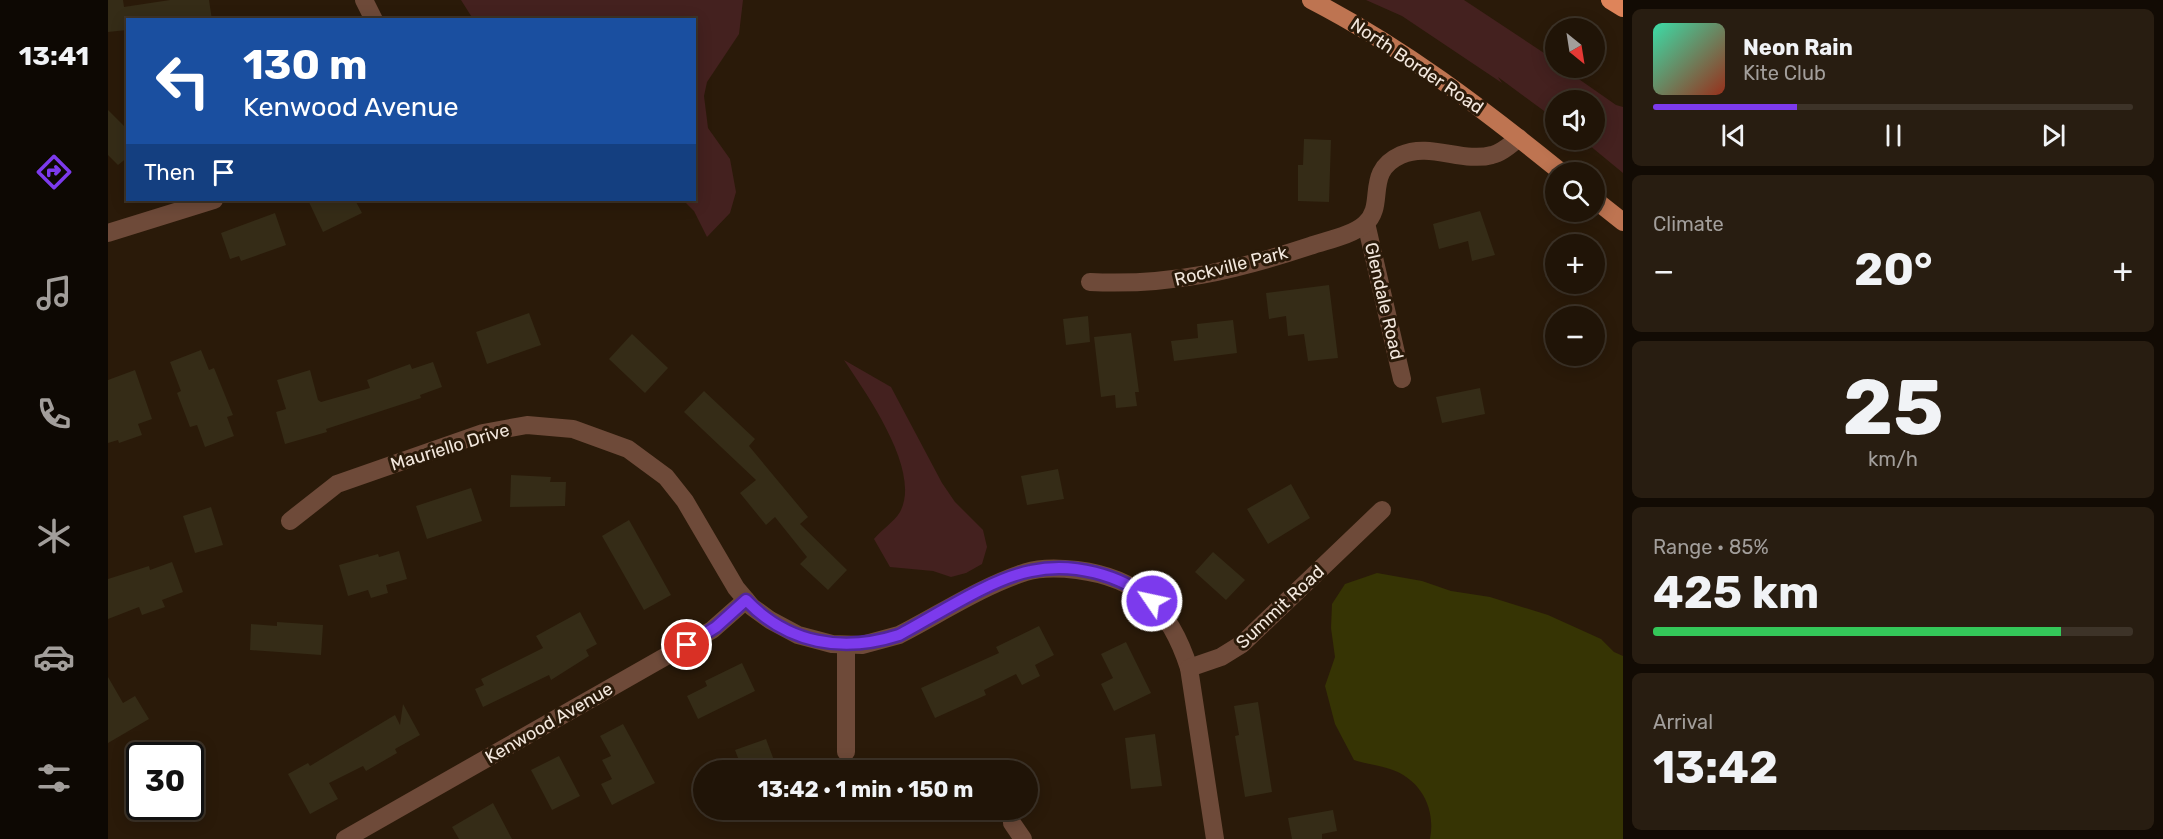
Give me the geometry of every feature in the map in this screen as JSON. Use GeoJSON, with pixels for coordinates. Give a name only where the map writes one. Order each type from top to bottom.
{"type":"FeatureCollection","features":[{"type":"Feature","properties":{"kind":"highway"},"geometry":{"type":"LineString","coordinates":[[1610,0],[1623,8]]}},
{"type":"Feature","properties":{"kind":"main road","name":"North Border Road"},"geometry":{"type":"LineString","coordinates":[[1311,0],[1399,50],[1549,162]]}},
{"type":"Feature","properties":{"kind":"main road"},"geometry":{"type":"LineString","coordinates":[[1605,208],[1623,222]]}},
{"type":"Feature","properties":{"kind":"street"},"geometry":{"type":"LineString","coordinates":[[364,0],[373,18]]}},
{"type":"Feature","properties":{"kind":"street"},"geometry":{"type":"LineString","coordinates":[[1366,223],[1372,211],[1379,176],[1388,162],[1396,157],[1412,152],[1488,156],[1519,138]]}},
{"type":"Feature","properties":{"kind":"street"},"geometry":{"type":"LineString","coordinates":[[108,233],[211,201]]}},
{"type":"Feature","properties":{"kind":"street","name":"Rockville Park"},"geometry":{"type":"LineString","coordinates":[[1090,282],[1141,284],[1213,273],[1313,245],[1346,234],[1366,223]]}},
{"type":"Feature","properties":{"kind":"street","name":"Glendale Road"},"geometry":{"type":"LineString","coordinates":[[1366,223],[1402,379]]}},
{"type":"Feature","properties":{"kind":"street","name":"Mauriello Drive"},"geometry":{"type":"LineString","coordinates":[[290,521],[337,483],[483,433],[527,425],[573,429],[628,450],[666,477],[685,501],[746,600],[770,620],[798,635],[846,646],[881,641],[899,635],[1003,581],[1029,571],[1066,568],[1115,578],[1142,592],[1161,609],[1172,625],[1181,642],[1189,668]]}},
{"type":"Feature","properties":{"kind":"street","name":"Summit Road"},"geometry":{"type":"LineString","coordinates":[[1189,668],[1221,657],[1242,644],[1382,510]]}},
{"type":"Feature","properties":{"kind":"street","name":"Kenwood Avenue"},"geometry":{"type":"LineString","coordinates":[[345,839],[712,630],[746,600]]}},
{"type":"Feature","properties":{"kind":"street"},"geometry":{"type":"LineString","coordinates":[[846,646],[846,752]]}},
{"type":"Feature","properties":{"kind":"street"},"geometry":{"type":"LineString","coordinates":[[1189,668],[1215,839]]}},
{"type":"Feature","properties":{"kind":"street"},"geometry":{"type":"LineString","coordinates":[[1012,823],[1023,839]]}},
{"type":"Feature","properties":{"kind":"shaded area"},"geometry":{"type":"Polygon","coordinates":[[[461,0],[743,0],[739,34],[707,82],[704,96],[708,128],[730,159],[736,192],[730,213],[707,237],[694,211],[684,201],[696,201],[696,18],[472,18],[461,0]]]}},
{"type":"Feature","properties":{"kind":"shaded area"},"geometry":{"type":"Polygon","coordinates":[[[1366,0],[1464,0],[1545,54],[1545,78],[1577,78],[1595,90],[1545,90],[1545,112],[1498,77],[1502,83],[1402,16],[1366,0]]]}},
{"type":"Feature","properties":{"kind":"shaded area"},"geometry":{"type":"Polygon","coordinates":[[[1605,97],[1623,107],[1623,173],[1595,150],[1605,150],[1605,97]]]}},
{"type":"Feature","properties":{"kind":"shaded area"},"geometry":{"type":"Polygon","coordinates":[[[844,360],[891,387],[942,483],[955,502],[983,530],[987,547],[982,564],[966,573],[951,577],[933,571],[890,567],[874,539],[900,512],[905,495],[904,476],[889,434],[844,360]]]}},
{"type":"Feature","properties":{"kind":"shaded area"},"geometry":{"type":"Polygon","coordinates":[[[1377,573],[1422,581],[1451,591],[1490,597],[1548,615],[1601,639],[1614,652],[1623,656],[1623,839],[1430,839],[1431,817],[1424,796],[1418,788],[1401,774],[1354,760],[1335,724],[1325,686],[1335,657],[1331,628],[1332,604],[1345,584],[1377,573]]]}},
{"type":"Feature","properties":{"kind":"building"},"geometry":{"type":"Polygon","coordinates":[[[108,0],[123,0],[124,7],[170,0],[209,0],[212,18],[126,18],[126,30],[108,32],[108,0]]]}},
{"type":"Feature","properties":{"kind":"building"},"geometry":{"type":"Polygon","coordinates":[[[108,110],[126,128],[126,159],[118,165],[108,155],[108,110]]]}},
{"type":"Feature","properties":{"kind":"building"},"geometry":{"type":"Polygon","coordinates":[[[1304,139],[1331,140],[1329,202],[1298,201],[1298,165],[1303,165],[1304,139]]]}},
{"type":"Feature","properties":{"kind":"building"},"geometry":{"type":"Polygon","coordinates":[[[308,201],[356,201],[362,213],[323,232],[308,201]]]}},
{"type":"Feature","properties":{"kind":"building"},"geometry":{"type":"Polygon","coordinates":[[[1480,211],[1495,255],[1472,261],[1468,241],[1439,249],[1433,224],[1480,211]]]}},
{"type":"Feature","properties":{"kind":"building"},"geometry":{"type":"Polygon","coordinates":[[[275,213],[286,245],[241,261],[239,256],[230,259],[221,233],[275,213]]]}},
{"type":"Feature","properties":{"kind":"building"},"geometry":{"type":"Polygon","coordinates":[[[1329,285],[1338,358],[1308,361],[1304,334],[1288,336],[1286,316],[1269,319],[1266,293],[1329,285]]]}},
{"type":"Feature","properties":{"kind":"building"},"geometry":{"type":"Polygon","coordinates":[[[529,313],[541,345],[487,364],[476,332],[529,313]]]}},
{"type":"Feature","properties":{"kind":"building"},"geometry":{"type":"Polygon","coordinates":[[[1088,316],[1090,342],[1066,345],[1063,319],[1088,316]]]}},
{"type":"Feature","properties":{"kind":"building"},"geometry":{"type":"Polygon","coordinates":[[[1233,320],[1237,353],[1174,361],[1171,341],[1198,338],[1197,324],[1233,320]]]}},
{"type":"Feature","properties":{"kind":"building"},"geometry":{"type":"Polygon","coordinates":[[[1131,333],[1139,392],[1135,392],[1137,406],[1116,408],[1115,395],[1101,397],[1094,337],[1131,333]]]}},
{"type":"Feature","properties":{"kind":"building"},"geometry":{"type":"Polygon","coordinates":[[[632,334],[668,368],[645,393],[609,359],[632,334]]]}},
{"type":"Feature","properties":{"kind":"building"},"geometry":{"type":"Polygon","coordinates":[[[201,350],[209,370],[214,368],[233,415],[227,417],[234,436],[205,447],[197,425],[190,427],[177,393],[181,391],[170,362],[201,350]]]}},
{"type":"Feature","properties":{"kind":"building"},"geometry":{"type":"Polygon","coordinates":[[[433,362],[442,387],[420,395],[421,398],[326,429],[327,432],[285,444],[276,412],[286,409],[277,380],[310,370],[318,400],[321,402],[370,388],[367,380],[410,364],[412,369],[433,362]]]}},
{"type":"Feature","properties":{"kind":"building"},"geometry":{"type":"Polygon","coordinates":[[[135,370],[152,419],[138,424],[142,435],[119,443],[118,440],[108,443],[108,380],[135,370]]]}},
{"type":"Feature","properties":{"kind":"building"},"geometry":{"type":"Polygon","coordinates":[[[1480,388],[1485,414],[1442,423],[1436,397],[1480,388]]]}},
{"type":"Feature","properties":{"kind":"building"},"geometry":{"type":"Polygon","coordinates":[[[704,391],[755,439],[749,446],[808,517],[800,524],[847,570],[828,590],[800,564],[807,557],[775,517],[766,525],[740,493],[756,480],[684,412],[704,391]]]}},
{"type":"Feature","properties":{"kind":"building"},"geometry":{"type":"Polygon","coordinates":[[[1058,469],[1064,499],[1027,505],[1021,476],[1058,469]]]}},
{"type":"Feature","properties":{"kind":"building"},"geometry":{"type":"Polygon","coordinates":[[[511,475],[551,477],[550,482],[566,482],[565,506],[510,507],[511,475]]]}},
{"type":"Feature","properties":{"kind":"building"},"geometry":{"type":"Polygon","coordinates":[[[1291,484],[1310,518],[1268,544],[1247,509],[1291,484]]]}},
{"type":"Feature","properties":{"kind":"building"},"geometry":{"type":"Polygon","coordinates":[[[471,488],[482,521],[427,539],[416,506],[471,488]]]}},
{"type":"Feature","properties":{"kind":"building"},"geometry":{"type":"Polygon","coordinates":[[[211,507],[223,545],[195,553],[183,516],[211,507]]]}},
{"type":"Feature","properties":{"kind":"building"},"geometry":{"type":"Polygon","coordinates":[[[629,520],[671,595],[644,610],[602,536],[629,520]]]}},
{"type":"Feature","properties":{"kind":"building"},"geometry":{"type":"Polygon","coordinates":[[[399,551],[407,579],[386,585],[388,593],[371,598],[368,590],[348,596],[339,565],[378,554],[379,557],[399,551]]]}},
{"type":"Feature","properties":{"kind":"building"},"geometry":{"type":"Polygon","coordinates":[[[1213,552],[1245,580],[1226,600],[1195,572],[1213,552]]]}},
{"type":"Feature","properties":{"kind":"building"},"geometry":{"type":"Polygon","coordinates":[[[172,562],[183,592],[162,600],[165,607],[142,615],[139,607],[108,619],[108,579],[149,566],[150,570],[172,562]]]}},
{"type":"Feature","properties":{"kind":"building"},"geometry":{"type":"Polygon","coordinates":[[[580,612],[597,644],[586,650],[589,656],[551,680],[549,675],[483,707],[475,689],[484,685],[481,679],[543,648],[536,636],[580,612]]]}},
{"type":"Feature","properties":{"kind":"building"},"geometry":{"type":"Polygon","coordinates":[[[277,622],[323,625],[321,655],[250,650],[251,624],[277,626],[277,622]]]}},
{"type":"Feature","properties":{"kind":"building"},"geometry":{"type":"Polygon","coordinates":[[[1039,626],[1054,655],[1035,665],[1040,676],[1022,685],[1016,674],[984,690],[986,695],[935,718],[921,688],[999,653],[996,647],[1039,626]]]}},
{"type":"Feature","properties":{"kind":"building"},"geometry":{"type":"Polygon","coordinates":[[[1126,642],[1151,693],[1114,711],[1101,684],[1113,678],[1101,654],[1126,642]]]}},
{"type":"Feature","properties":{"kind":"building"},"geometry":{"type":"Polygon","coordinates":[[[742,663],[755,691],[698,719],[687,696],[707,686],[705,681],[742,663]]]}},
{"type":"Feature","properties":{"kind":"building"},"geometry":{"type":"Polygon","coordinates":[[[108,677],[123,703],[135,696],[149,719],[108,743],[108,677]]]}},
{"type":"Feature","properties":{"kind":"building"},"geometry":{"type":"Polygon","coordinates":[[[1258,702],[1272,792],[1245,797],[1235,736],[1239,735],[1234,706],[1258,702]]]}},
{"type":"Feature","properties":{"kind":"building"},"geometry":{"type":"Polygon","coordinates":[[[403,704],[420,735],[395,749],[397,753],[366,771],[363,766],[329,783],[338,799],[310,814],[288,774],[308,763],[310,766],[395,715],[400,725],[403,704]]]}},
{"type":"Feature","properties":{"kind":"building"},"geometry":{"type":"Polygon","coordinates":[[[623,724],[655,783],[612,805],[601,784],[612,779],[602,760],[611,756],[600,736],[623,724]]]}},
{"type":"Feature","properties":{"kind":"building"},"geometry":{"type":"Polygon","coordinates":[[[1155,734],[1162,786],[1131,789],[1125,738],[1155,734]]]}},
{"type":"Feature","properties":{"kind":"building"},"geometry":{"type":"Polygon","coordinates":[[[766,739],[774,760],[739,760],[735,750],[766,739]]]}},
{"type":"Feature","properties":{"kind":"building"},"geometry":{"type":"Polygon","coordinates":[[[559,756],[580,796],[552,810],[531,770],[559,756]]]}},
{"type":"Feature","properties":{"kind":"building"},"geometry":{"type":"Polygon","coordinates":[[[493,803],[512,839],[459,839],[452,827],[493,803]]]}},
{"type":"Feature","properties":{"kind":"building"},"geometry":{"type":"Polygon","coordinates":[[[1333,810],[1337,831],[1322,834],[1322,839],[1292,839],[1288,818],[1333,810]]]}},
{"type":"Feature","properties":{"kind":"route"},"geometry":{"type":"LineString","coordinates":[[687,645],[716,627],[746,600],[760,614],[807,638],[846,646],[881,641],[899,635],[1003,581],[1029,571],[1052,568],[1066,568],[1115,578],[1142,592],[1152,601]]}}]}
